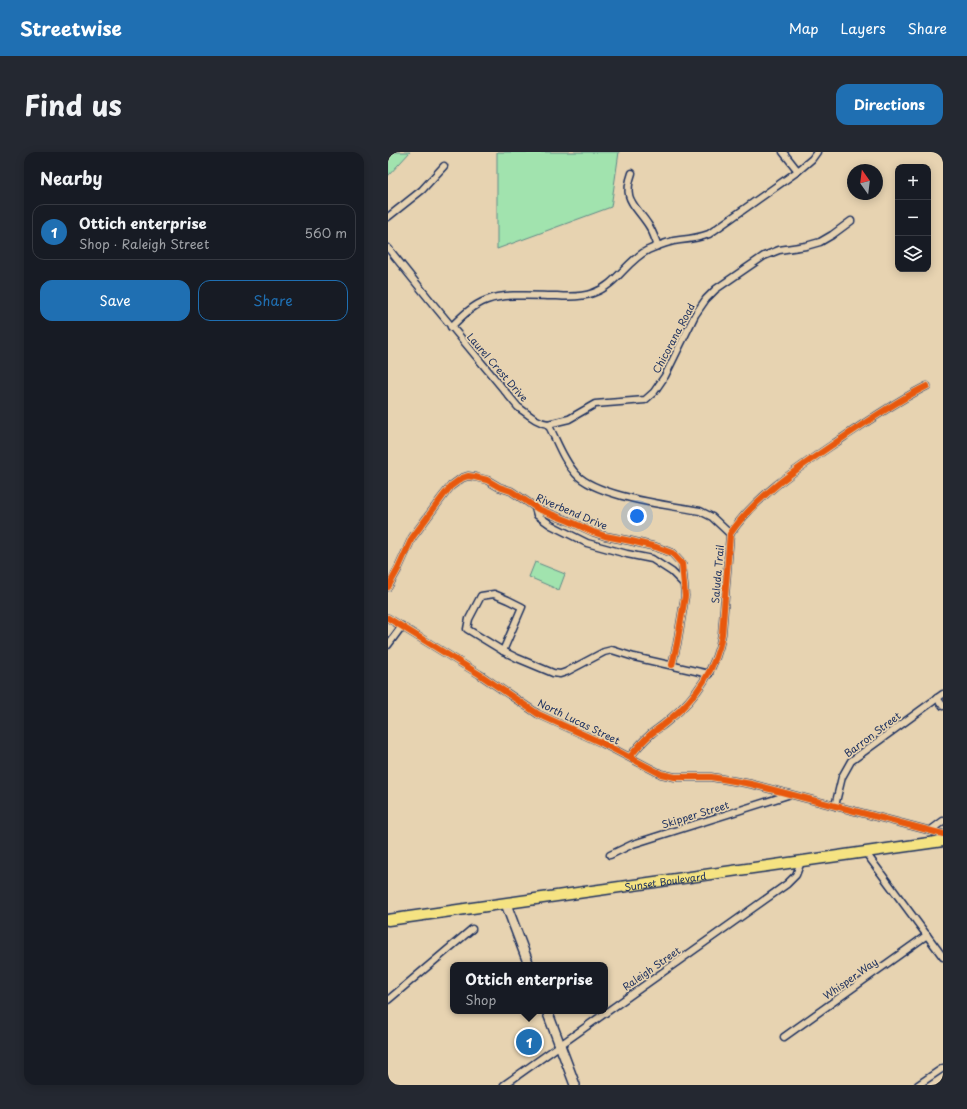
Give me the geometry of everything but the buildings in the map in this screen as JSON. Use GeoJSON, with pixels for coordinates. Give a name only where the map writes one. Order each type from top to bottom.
{"type":"FeatureCollection","features":[{"type":"Feature","properties":{"kind":"main road","name":"Sunset Boulevard"},"geometry":{"type":"LineString","coordinates":[[388,920],[943,842]]}},
{"type":"Feature","properties":{"kind":"street"},"geometry":{"type":"LineString","coordinates":[[783,152],[798,171]]}},
{"type":"Feature","properties":{"kind":"street"},"geometry":{"type":"LineString","coordinates":[[451,327],[483,301],[495,297],[574,297],[597,292],[613,283],[638,256],[649,250],[680,240],[698,238],[709,234],[798,171],[812,159],[817,152]]}},
{"type":"Feature","properties":{"kind":"street"},"geometry":{"type":"LineString","coordinates":[[388,217],[422,190],[444,166]]}},
{"type":"Feature","properties":{"kind":"street"},"geometry":{"type":"LineString","coordinates":[[632,173],[628,183],[628,195],[634,206],[650,227],[658,246]]}},
{"type":"Feature","properties":{"kind":"street","name":"Chicorana Road"},"geometry":{"type":"LineString","coordinates":[[548,424],[569,419],[596,404],[645,400],[654,392],[665,376],[695,314],[706,299],[716,289],[764,256],[779,250],[806,246],[820,242],[851,221]]}},
{"type":"Feature","properties":{"kind":"street","name":"Laurel Crest Drive"},"geometry":{"type":"LineString","coordinates":[[388,248],[451,327],[518,407],[535,419],[548,424]]}},
{"type":"Feature","properties":{"kind":"street","name":"Saluda Trail"},"geometry":{"type":"LineString","coordinates":[[630,757],[650,735],[670,720],[683,707],[709,674],[720,646],[730,534],[737,524],[754,505],[797,470],[909,394],[927,386]]}},
{"type":"Feature","properties":{"kind":"street"},"geometry":{"type":"LineString","coordinates":[[548,424],[563,455],[576,474],[596,488],[615,494],[700,511],[712,517],[730,534]]}},
{"type":"Feature","properties":{"kind":"street","name":"Riverbend Drive"},"geometry":{"type":"LineString","coordinates":[[388,587],[415,532],[452,486],[462,478],[468,476],[487,480],[517,494],[535,508],[593,532],[656,547],[672,553],[682,564],[685,596],[672,665]]}},
{"type":"Feature","properties":{"kind":"street","name":"Riverbend Drive"},"geometry":{"type":"LineString","coordinates":[[535,508],[537,515],[551,525],[587,544],[652,559],[672,572],[683,583]]}},
{"type":"Feature","properties":{"kind":"street"},"geometry":{"type":"LineString","coordinates":[[503,651],[522,607],[494,594],[481,596],[467,629],[503,651],[553,673],[560,674],[566,672],[604,652],[612,650],[634,657],[709,674]]}},
{"type":"Feature","properties":{"kind":"street","name":"North Lucas Street"},"geometry":{"type":"LineString","coordinates":[[388,618],[479,674],[538,714],[630,757],[655,771],[669,776],[711,777],[750,784],[943,834]]}},
{"type":"Feature","properties":{"kind":"street"},"geometry":{"type":"LineString","coordinates":[[388,645],[402,626]]}},
{"type":"Feature","properties":{"kind":"street","name":"Barron Street"},"geometry":{"type":"LineString","coordinates":[[835,806],[842,777],[851,761],[943,694]]}},
{"type":"Feature","properties":{"kind":"street"},"geometry":{"type":"LineString","coordinates":[[937,698],[943,706]]}},
{"type":"Feature","properties":{"kind":"street","name":"Skipper Street"},"geometry":{"type":"LineString","coordinates":[[610,855],[633,844],[788,795]]}},
{"type":"Feature","properties":{"kind":"street"},"geometry":{"type":"LineString","coordinates":[[931,830],[943,821]]}},
{"type":"Feature","properties":{"kind":"street"},"geometry":{"type":"LineString","coordinates":[[866,853],[943,957]]}},
{"type":"Feature","properties":{"kind":"street","name":"Raleigh Street"},"geometry":{"type":"LineString","coordinates":[[608,1011],[787,884],[796,875],[801,862]]}},
{"type":"Feature","properties":{"kind":"street"},"geometry":{"type":"LineString","coordinates":[[506,904],[528,962]]}},
{"type":"Feature","properties":{"kind":"street"},"geometry":{"type":"LineString","coordinates":[[388,1000],[472,929]]}},
{"type":"Feature","properties":{"kind":"street","name":"Whisper Way"},"geometry":{"type":"LineString","coordinates":[[784,1037],[927,935]]}},
{"type":"Feature","properties":{"kind":"street"},"geometry":{"type":"LineString","coordinates":[[548,1014],[575,1085]]}},
{"type":"Feature","properties":{"kind":"street","name":"Raleigh Street"},"geometry":{"type":"LineString","coordinates":[[504,1085],[604,1014]]}},
{"type":"Feature","properties":{"kind":"street"},"geometry":{"type":"LineString","coordinates":[[918,1085],[943,1068]]}},
{"type":"Feature","properties":{"kind":"green space"},"geometry":{"type":"Polygon","coordinates":[[[388,152],[410,152],[388,176],[388,152]]]}},
{"type":"Feature","properties":{"kind":"green space"},"geometry":{"type":"Polygon","coordinates":[[[497,152],[619,152],[611,207],[497,249],[497,152]]]}},
{"type":"Feature","properties":{"kind":"green space"},"geometry":{"type":"Polygon","coordinates":[[[535,562],[565,574],[559,590],[529,577],[535,562]]]}},
{"type":"Feature","properties":{"kind":"cycle path"},"geometry":{"type":"LineString","coordinates":[[630,757],[648,737],[688,702],[697,692],[710,670],[722,634],[730,534],[741,519],[754,505],[797,469],[885,410],[927,386]]}},
{"type":"Feature","properties":{"kind":"cycle path"},"geometry":{"type":"LineString","coordinates":[[388,587],[412,538],[451,486],[462,478],[468,476],[487,480],[499,487],[511,491],[538,509],[593,532],[656,547],[672,553],[682,564],[685,596],[672,665]]}},
{"type":"Feature","properties":{"kind":"cycle path"},"geometry":{"type":"LineString","coordinates":[[388,618],[479,674],[538,714],[602,743],[661,774],[675,777],[711,777],[751,784],[943,834]]}},
{"type":"Feature","properties":{"kind":"place","name":"Ottich enterprise"},"geometry":{"type":"Point","coordinates":[529,1042]}}]}
